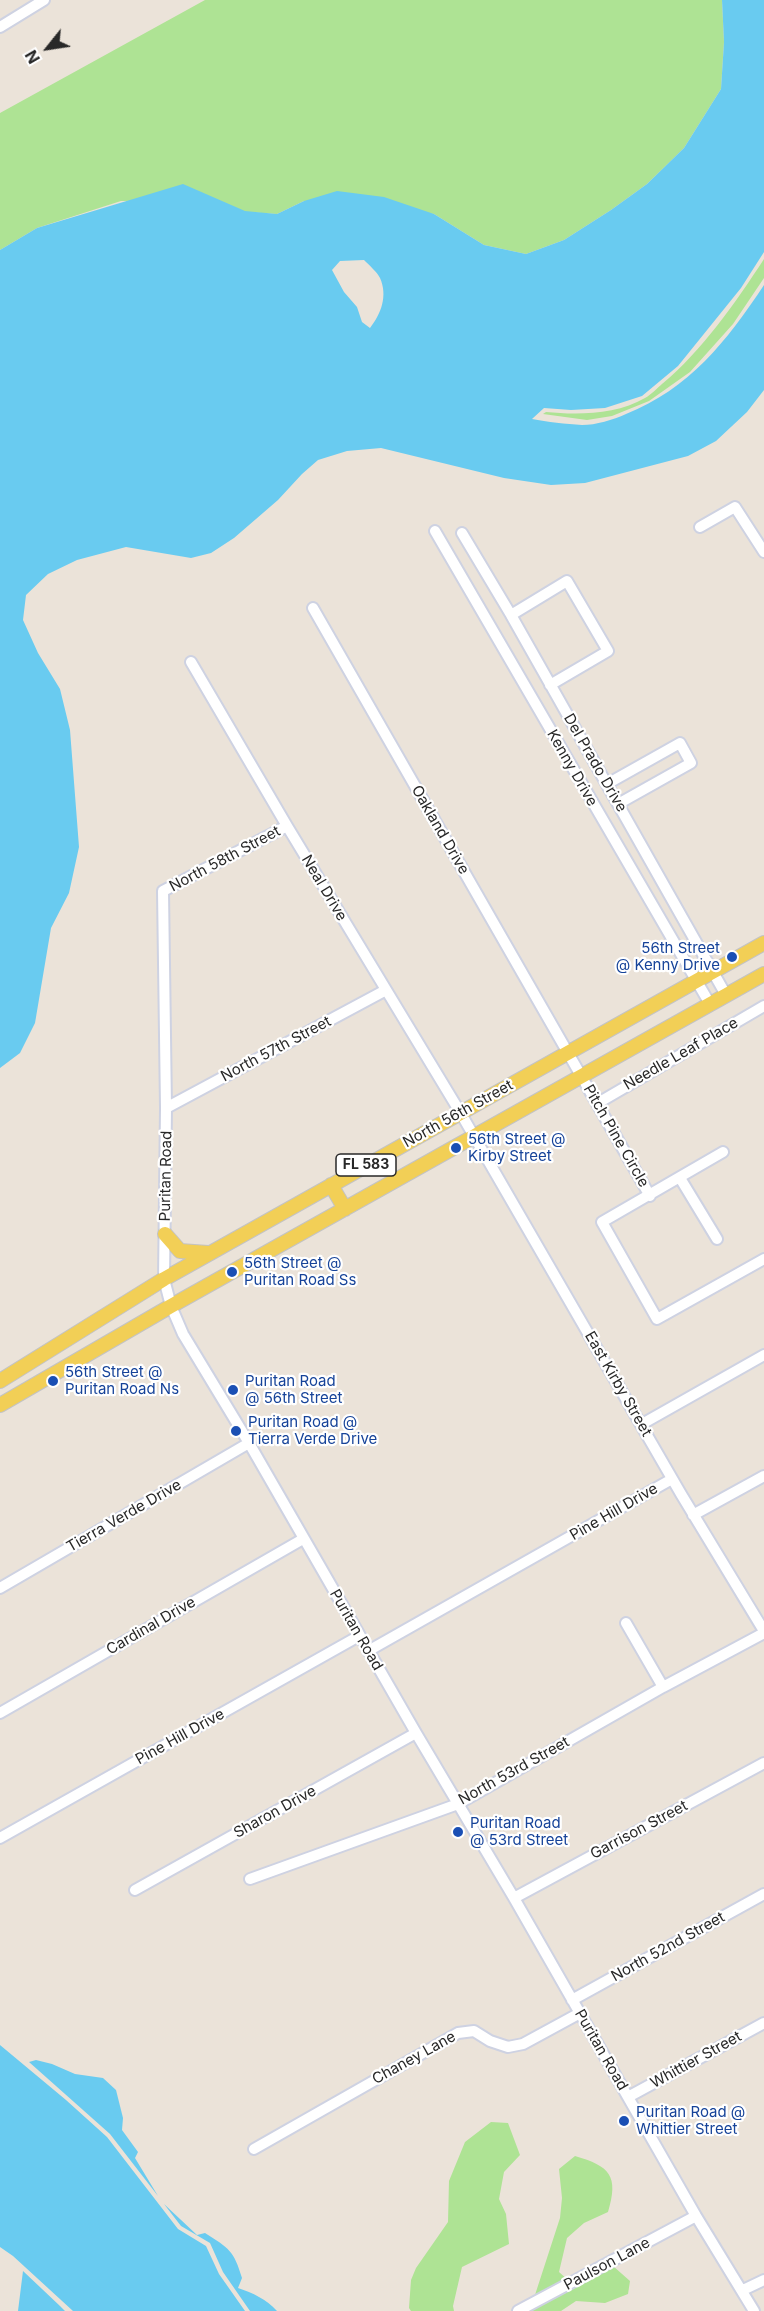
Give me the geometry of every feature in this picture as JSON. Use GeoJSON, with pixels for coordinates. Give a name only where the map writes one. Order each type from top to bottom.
{"type":"FeatureCollection","features":[{"type":"Feature","properties":{"kind":"main road","name":"North 56th Street"},"geometry":{"type":"LineString","coordinates":[[0,1381],[210,1253],[764,943]]}},
{"type":"Feature","properties":{"kind":"main road","name":"North 56th Street"},"geometry":{"type":"LineString","coordinates":[[0,1405],[474,1135],[764,974]]}},
{"type":"Feature","properties":{"kind":"main road"},"geometry":{"type":"LineString","coordinates":[[331,1185],[345,1209]]}},
{"type":"Feature","properties":{"kind":"main road"},"geometry":{"type":"LineString","coordinates":[[165,1234],[180,1251],[210,1253]]}},
{"type":"Feature","properties":{"kind":"street"},"geometry":{"type":"LineString","coordinates":[[0,27],[44,0]]}},
{"type":"Feature","properties":{"kind":"street"},"geometry":{"type":"LineString","coordinates":[[700,527],[735,507],[764,552]]}},
{"type":"Feature","properties":{"kind":"street","name":"Kenny Drive"},"geometry":{"type":"LineString","coordinates":[[435,531],[710,1004]]}},
{"type":"Feature","properties":{"kind":"street","name":"Del Prado Drive"},"geometry":{"type":"LineString","coordinates":[[462,533],[511,615],[726,995]]}},
{"type":"Feature","properties":{"kind":"street"},"geometry":{"type":"LineString","coordinates":[[511,615],[567,581],[608,651],[550,685]]}},
{"type":"Feature","properties":{"kind":"street","name":"Oakland Drive"},"geometry":{"type":"LineString","coordinates":[[313,608],[581,1075]]}},
{"type":"Feature","properties":{"kind":"street","name":"Neal Drive"},"geometry":{"type":"LineString","coordinates":[[191,662],[460,1112]]}},
{"type":"Feature","properties":{"kind":"street"},"geometry":{"type":"LineString","coordinates":[[607,784],[680,743],[691,763],[618,804]]}},
{"type":"Feature","properties":{"kind":"street","name":"North 58th Street"},"geometry":{"type":"LineString","coordinates":[[162,891],[287,826]]}},
{"type":"Feature","properties":{"kind":"street","name":"Puritan Road"},"geometry":{"type":"LineString","coordinates":[[162,891],[166,1108],[164,1280],[171,1306],[183,1334],[514,1898],[696,2216],[754,2311]]}},
{"type":"Feature","properties":{"kind":"street","name":"North 57th Street"},"geometry":{"type":"LineString","coordinates":[[166,1108],[386,990]]}},
{"type":"Feature","properties":{"kind":"street","name":"Needle Leaf Place"},"geometry":{"type":"LineString","coordinates":[[598,1103],[764,1006]]}},
{"type":"Feature","properties":{"kind":"street","name":"Pitch Pine Circle"},"geometry":{"type":"LineString","coordinates":[[581,1075],[650,1196],[602,1222],[657,1319],[764,1259]]}},
{"type":"Feature","properties":{"kind":"street","name":"East Kirby Street"},"geometry":{"type":"LineString","coordinates":[[460,1112],[693,1515],[764,1632]]}},
{"type":"Feature","properties":{"kind":"street"},"geometry":{"type":"LineString","coordinates":[[650,1196],[723,1152]]}},
{"type":"Feature","properties":{"kind":"street"},"geometry":{"type":"LineString","coordinates":[[680,1178],[717,1239]]}},
{"type":"Feature","properties":{"kind":"street"},"geometry":{"type":"LineString","coordinates":[[642,1424],[764,1354]]}},
{"type":"Feature","properties":{"kind":"street","name":"Tierra Verde Drive"},"geometry":{"type":"LineString","coordinates":[[0,1588],[249,1443]]}},
{"type":"Feature","properties":{"kind":"street"},"geometry":{"type":"LineString","coordinates":[[693,1515],[764,1476]]}},
{"type":"Feature","properties":{"kind":"street","name":"Pine Hill Drive"},"geometry":{"type":"LineString","coordinates":[[368,1651],[672,1479]]}},
{"type":"Feature","properties":{"kind":"street","name":"Cardinal Drive"},"geometry":{"type":"LineString","coordinates":[[0,1713],[303,1539]]}},
{"type":"Feature","properties":{"kind":"street"},"geometry":{"type":"LineString","coordinates":[[626,1623],[663,1687]]}},
{"type":"Feature","properties":{"kind":"street","name":"North 53rd Street"},"geometry":{"type":"LineString","coordinates":[[250,1879],[458,1804],[764,1632]]}},
{"type":"Feature","properties":{"kind":"street","name":"Pine Hill Drive"},"geometry":{"type":"LineString","coordinates":[[0,1838],[359,1636]]}},
{"type":"Feature","properties":{"kind":"street","name":"Sharon Drive"},"geometry":{"type":"LineString","coordinates":[[135,1890],[416,1733]]}},
{"type":"Feature","properties":{"kind":"street","name":"Garrison Street"},"geometry":{"type":"LineString","coordinates":[[514,1898],[764,1763]]}},
{"type":"Feature","properties":{"kind":"street","name":"North 52nd Street"},"geometry":{"type":"LineString","coordinates":[[572,2000],[764,1894]]}},
{"type":"Feature","properties":{"kind":"street","name":"Chaney Lane"},"geometry":{"type":"LineString","coordinates":[[254,2149],[458,2033],[474,2031],[490,2041],[508,2047],[524,2044],[580,2013]]}},
{"type":"Feature","properties":{"kind":"street","name":"Whittier Street"},"geometry":{"type":"LineString","coordinates":[[628,2097],[764,2023]]}},
{"type":"Feature","properties":{"kind":"street","name":"Paulson Lane"},"geometry":{"type":"LineString","coordinates":[[518,2311],[696,2216]]}},
{"type":"Feature","properties":{"kind":"street"},"geometry":{"type":"LineString","coordinates":[[743,2290],[764,2280]]}},
{"type":"Feature","properties":{"kind":"green space"},"geometry":{"type":"Polygon","coordinates":[[[205,0],[722,0],[724,42],[721,89],[684,148],[647,184],[564,240],[526,254],[484,245],[434,214],[304,201],[277,214],[245,212],[217,200],[121,201],[37,228],[0,250],[0,113],[205,0]]]}},
{"type":"Feature","properties":{"kind":"green space"},"geometry":{"type":"Polygon","coordinates":[[[764,259],[764,278],[733,324],[690,372],[649,401],[612,416],[587,420],[543,414],[546,412],[609,411],[634,404],[647,397],[691,357],[730,309],[764,259]]]}},
{"type":"Feature","properties":{"kind":"green space"},"geometry":{"type":"Polygon","coordinates":[[[491,2122],[508,2123],[520,2155],[504,2172],[499,2199],[506,2214],[509,2244],[462,2267],[453,2306],[454,2311],[411,2311],[409,2308],[411,2280],[416,2268],[448,2222],[449,2181],[465,2142],[491,2122]]]}},
{"type":"Feature","properties":{"kind":"green space"},"geometry":{"type":"Polygon","coordinates":[[[575,2156],[596,2164],[609,2174],[612,2189],[608,2212],[584,2223],[567,2238],[559,2272],[568,2280],[534,2298],[560,2218],[562,2198],[559,2169],[575,2156]]]}},
{"type":"Feature","properties":{"kind":"green space"},"geometry":{"type":"Polygon","coordinates":[[[613,2266],[630,2281],[628,2294],[605,2303],[576,2301],[561,2311],[530,2311],[613,2266]]]}},
{"type":"Feature","properties":{"kind":"water"},"geometry":{"type":"Polygon","coordinates":[[[722,0],[764,0],[764,252],[741,288],[678,366],[642,396],[605,408],[571,410],[544,408],[532,419],[582,425],[593,424],[616,418],[648,404],[688,377],[705,361],[736,325],[764,285],[764,390],[747,412],[716,441],[688,456],[585,483],[551,485],[504,478],[381,448],[347,451],[318,460],[278,500],[234,538],[211,553],[191,558],[126,547],[77,560],[48,574],[26,595],[23,620],[38,653],[60,689],[70,730],[79,847],[69,893],[51,928],[35,1023],[20,1053],[0,1068],[0,250],[37,228],[183,184],[245,211],[277,214],[304,201],[337,191],[384,197],[434,214],[484,245],[526,254],[564,240],[611,210],[647,184],[684,148],[721,89],[724,42],[722,0]],[[364,260],[340,261],[332,270],[344,292],[357,307],[362,322],[370,328],[380,311],[383,291],[379,276],[364,260]]]}},
{"type":"Feature","properties":{"kind":"water"},"geometry":{"type":"Polygon","coordinates":[[[0,2045],[107,2137],[178,2229],[206,2246],[219,2274],[245,2311],[73,2311],[13,2256],[0,2247],[0,2045]]]}},
{"type":"Feature","properties":{"kind":"water"},"geometry":{"type":"Polygon","coordinates":[[[36,2060],[75,2074],[103,2078],[116,2090],[123,2118],[122,2130],[138,2152],[135,2158],[158,2196],[110,2134],[29,2062],[36,2060]]]}},
{"type":"Feature","properties":{"kind":"water"},"geometry":{"type":"Polygon","coordinates":[[[164,2204],[197,2235],[205,2233],[225,2247],[233,2256],[242,2278],[238,2288],[259,2297],[277,2311],[250,2311],[223,2272],[210,2243],[181,2226],[164,2204]]]}},
{"type":"Feature","properties":{"kind":"water"},"geometry":{"type":"Polygon","coordinates":[[[23,2271],[60,2306],[65,2311],[18,2311],[23,2271]]]}},
{"type":"Feature","properties":{"kind":"place","name":"56th Street @ Kenny Drive"},"geometry":{"type":"Point","coordinates":[732,957]}},
{"type":"Feature","properties":{"kind":"place","name":"56th Street @ Kirby Street"},"geometry":{"type":"Point","coordinates":[456,1148]}},
{"type":"Feature","properties":{"kind":"place","name":"56th Street @ Puritan Road Ss"},"geometry":{"type":"Point","coordinates":[232,1272]}},
{"type":"Feature","properties":{"kind":"place","name":"56th Street @ Puritan Road Ns"},"geometry":{"type":"Point","coordinates":[53,1381]}},
{"type":"Feature","properties":{"kind":"place","name":"Puritan Road @ 56th Street"},"geometry":{"type":"Point","coordinates":[233,1390]}},
{"type":"Feature","properties":{"kind":"place","name":"Puritan Road @ Tierra Verde Drive"},"geometry":{"type":"Point","coordinates":[236,1431]}},
{"type":"Feature","properties":{"kind":"place","name":"Puritan Road @ 53rd Street"},"geometry":{"type":"Point","coordinates":[458,1832]}},
{"type":"Feature","properties":{"kind":"place","name":"Puritan Road @ Whittier Street"},"geometry":{"type":"Point","coordinates":[624,2121]}}]}
